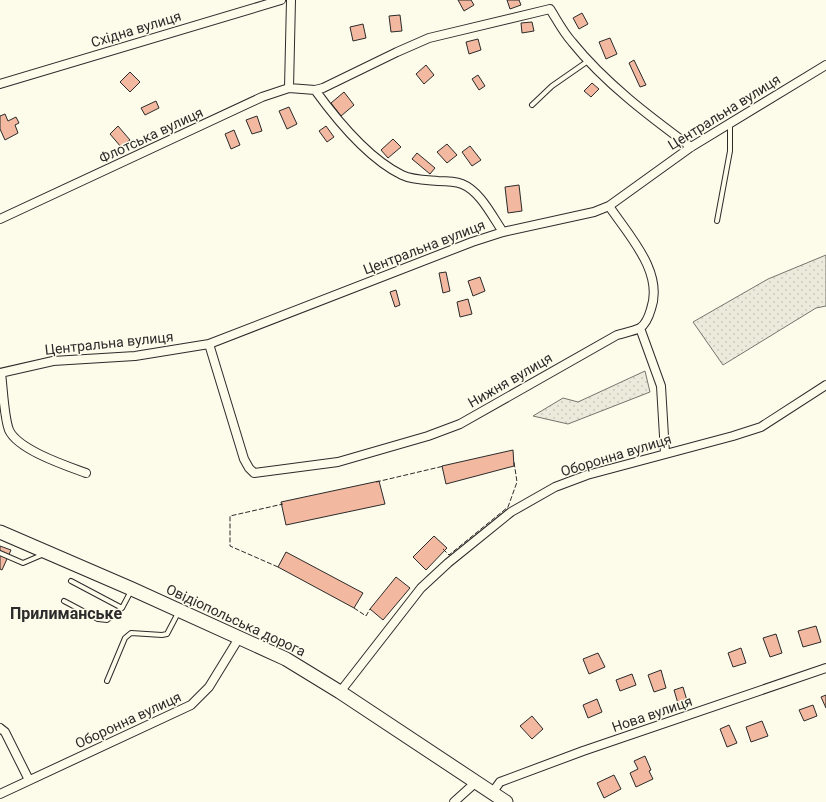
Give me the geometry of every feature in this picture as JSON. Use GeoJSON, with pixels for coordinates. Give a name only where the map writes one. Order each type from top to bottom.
{"type":"FeatureCollection","features":[{"type":"Feature","properties":{"kind":"main road","name":"Овідіопольська дорога"},"geometry":{"type":"LineString","coordinates":[[0,532],[132,589],[286,659],[340,692],[506,802]]}},
{"type":"Feature","properties":{"kind":"street","name":"Східна вулиця"},"geometry":{"type":"LineString","coordinates":[[0,84],[281,0]]}},
{"type":"Feature","properties":{"kind":"street"},"geometry":{"type":"LineString","coordinates":[[288,88],[290,0]]}},
{"type":"Feature","properties":{"kind":"street","name":"Флотська вулиця"},"geometry":{"type":"LineString","coordinates":[[0,218],[262,97],[288,88],[315,90],[331,85],[397,52],[430,38],[550,9],[571,42],[588,61]]}},
{"type":"Feature","properties":{"kind":"street"},"geometry":{"type":"LineString","coordinates":[[588,61],[647,114],[691,147]]}},
{"type":"Feature","properties":{"kind":"street","name":"Центральна вулиця"},"geometry":{"type":"LineString","coordinates":[[0,373],[53,361],[135,356],[209,344],[422,261],[504,232],[594,212],[609,206],[691,147],[826,65]]}},
{"type":"Feature","properties":{"kind":"street"},"geometry":{"type":"LineString","coordinates":[[315,90],[360,144],[395,171],[414,179],[457,182],[464,185],[478,196],[504,232]]}},
{"type":"Feature","properties":{"kind":"street"},"geometry":{"type":"LineString","coordinates":[[609,206],[645,260],[655,289],[654,302],[648,319],[640,328],[660,386],[665,454]]}},
{"type":"Feature","properties":{"kind":"street","name":"Нижня вулиця"},"geometry":{"type":"LineString","coordinates":[[209,344],[244,460],[254,473],[338,462],[460,424],[617,335],[640,328]]}},
{"type":"Feature","properties":{"kind":"street"},"geometry":{"type":"LineString","coordinates":[[0,373],[8,424],[13,436],[23,444],[50,460],[86,474]]}},
{"type":"Feature","properties":{"kind":"street","name":"Оборонна вулиця"},"geometry":{"type":"LineString","coordinates":[[340,692],[421,588],[448,563],[511,512],[555,487],[587,475],[733,436],[761,427],[826,385]]}},
{"type":"Feature","properties":{"kind":"street","name":"Оборонна вулиця"},"geometry":{"type":"LineString","coordinates":[[0,794],[191,705],[209,687],[239,638]]}},
{"type":"Feature","properties":{"kind":"street","name":"Нова вулиця"},"geometry":{"type":"LineString","coordinates":[[492,793],[500,782],[583,751],[826,668]]}},
{"type":"Feature","properties":{"kind":"street"},"geometry":{"type":"LineString","coordinates":[[0,728],[5,732],[29,780]]}},
{"type":"Feature","properties":{"kind":"street"},"geometry":{"type":"LineString","coordinates":[[454,802],[475,782]]}},
{"type":"Feature","properties":{"kind":"lane"},"geometry":{"type":"LineString","coordinates":[[532,105],[552,86],[588,61]]}},
{"type":"Feature","properties":{"kind":"lane"},"geometry":{"type":"LineString","coordinates":[[717,221],[730,151],[730,123]]}},
{"type":"Feature","properties":{"kind":"lane"},"geometry":{"type":"LineString","coordinates":[[0,553],[23,563],[47,553]]}},
{"type":"Feature","properties":{"kind":"lane"},"geometry":{"type":"LineString","coordinates":[[70,581],[122,608]]}},
{"type":"Feature","properties":{"kind":"lane"},"geometry":{"type":"LineString","coordinates":[[64,601],[104,620],[112,617],[122,608],[132,589]]}},
{"type":"Feature","properties":{"kind":"lane"},"geometry":{"type":"LineString","coordinates":[[106,682],[125,638],[131,633],[167,634],[179,610]]}},
{"type":"Feature","properties":{"kind":"shaded area"},"geometry":{"type":"Polygon","coordinates":[[[826,255],[826,306],[816,308],[723,365],[693,322],[768,279],[826,255]]]}},
{"type":"Feature","properties":{"kind":"shaded area"},"geometry":{"type":"Polygon","coordinates":[[[645,371],[650,392],[568,424],[533,416],[563,398],[578,402],[645,371]]]}},
{"type":"Feature","properties":{"kind":"building"},"geometry":{"type":"Polygon","coordinates":[[[458,0],[471,0],[474,5],[464,11],[458,0]]]}},
{"type":"Feature","properties":{"kind":"building"},"geometry":{"type":"Polygon","coordinates":[[[507,0],[519,0],[521,5],[510,9],[507,0]]]}},
{"type":"Feature","properties":{"kind":"building"},"geometry":{"type":"Polygon","coordinates":[[[582,13],[588,24],[579,29],[573,18],[582,13]]]}},
{"type":"Feature","properties":{"kind":"building"},"geometry":{"type":"Polygon","coordinates":[[[400,15],[402,31],[391,32],[389,16],[400,15]]]}},
{"type":"Feature","properties":{"kind":"building"},"geometry":{"type":"Polygon","coordinates":[[[532,22],[534,31],[522,33],[521,23],[532,22]]]}},
{"type":"Feature","properties":{"kind":"building"},"geometry":{"type":"Polygon","coordinates":[[[363,24],[366,38],[353,41],[350,27],[363,24]]]}},
{"type":"Feature","properties":{"kind":"building"},"geometry":{"type":"Polygon","coordinates":[[[610,38],[617,54],[606,59],[599,42],[610,38]]]}},
{"type":"Feature","properties":{"kind":"building"},"geometry":{"type":"Polygon","coordinates":[[[478,39],[481,50],[469,54],[466,42],[478,39]]]}},
{"type":"Feature","properties":{"kind":"building"},"geometry":{"type":"Polygon","coordinates":[[[634,60],[646,85],[640,87],[629,63],[634,60]]]}},
{"type":"Feature","properties":{"kind":"building"},"geometry":{"type":"Polygon","coordinates":[[[426,65],[434,75],[424,84],[416,74],[426,65]]]}},
{"type":"Feature","properties":{"kind":"building"},"geometry":{"type":"Polygon","coordinates":[[[130,72],[140,82],[130,92],[120,82],[130,72]]]}},
{"type":"Feature","properties":{"kind":"building"},"geometry":{"type":"Polygon","coordinates":[[[478,75],[485,86],[479,90],[472,79],[478,75]]]}},
{"type":"Feature","properties":{"kind":"building"},"geometry":{"type":"Polygon","coordinates":[[[592,83],[599,89],[591,97],[584,91],[592,83]]]}},
{"type":"Feature","properties":{"kind":"building"},"geometry":{"type":"Polygon","coordinates":[[[344,92],[354,105],[341,116],[331,103],[344,92]]]}},
{"type":"Feature","properties":{"kind":"building"},"geometry":{"type":"Polygon","coordinates":[[[156,101],[159,108],[145,115],[141,108],[156,101]]]}},
{"type":"Feature","properties":{"kind":"building"},"geometry":{"type":"Polygon","coordinates":[[[289,107],[297,124],[287,129],[279,111],[289,107]]]}},
{"type":"Feature","properties":{"kind":"building"},"geometry":{"type":"Polygon","coordinates":[[[5,114],[8,121],[16,117],[19,123],[15,125],[18,133],[5,140],[0,129],[0,116],[5,114]]]}},
{"type":"Feature","properties":{"kind":"building"},"geometry":{"type":"Polygon","coordinates":[[[257,116],[262,131],[252,134],[246,120],[257,116]]]}},
{"type":"Feature","properties":{"kind":"building"},"geometry":{"type":"Polygon","coordinates":[[[118,126],[130,140],[121,147],[110,134],[118,126]]]}},
{"type":"Feature","properties":{"kind":"building"},"geometry":{"type":"Polygon","coordinates":[[[326,126],[334,137],[327,142],[319,131],[326,126]]]}},
{"type":"Feature","properties":{"kind":"building"},"geometry":{"type":"Polygon","coordinates":[[[234,130],[240,145],[231,149],[225,134],[234,130]]]}},
{"type":"Feature","properties":{"kind":"building"},"geometry":{"type":"Polygon","coordinates":[[[393,139],[401,147],[388,158],[381,150],[393,139]]]}},
{"type":"Feature","properties":{"kind":"building"},"geometry":{"type":"Polygon","coordinates":[[[447,144],[457,155],[447,163],[437,152],[447,144]]]}},
{"type":"Feature","properties":{"kind":"building"},"geometry":{"type":"Polygon","coordinates":[[[470,146],[481,160],[472,166],[462,152],[470,146]]]}},
{"type":"Feature","properties":{"kind":"building"},"geometry":{"type":"Polygon","coordinates":[[[417,153],[435,168],[430,174],[412,159],[417,153]]]}},
{"type":"Feature","properties":{"kind":"building"},"geometry":{"type":"Polygon","coordinates":[[[519,185],[522,211],[508,213],[505,187],[519,185]]]}},
{"type":"Feature","properties":{"kind":"building"},"geometry":{"type":"Polygon","coordinates":[[[446,272],[450,291],[443,293],[439,273],[446,272]]]}},
{"type":"Feature","properties":{"kind":"building"},"geometry":{"type":"Polygon","coordinates":[[[480,277],[485,291],[473,296],[468,281],[480,277]]]}},
{"type":"Feature","properties":{"kind":"building"},"geometry":{"type":"Polygon","coordinates":[[[396,290],[400,305],[395,307],[390,292],[396,290]]]}},
{"type":"Feature","properties":{"kind":"building"},"geometry":{"type":"Polygon","coordinates":[[[468,299],[472,314],[460,317],[457,302],[468,299]]]}},
{"type":"Feature","properties":{"kind":"building"},"geometry":{"type":"Polygon","coordinates":[[[513,450],[514,466],[446,484],[442,466],[513,450]]]}},
{"type":"Feature","properties":{"kind":"building"},"geometry":{"type":"Polygon","coordinates":[[[379,481],[385,504],[286,525],[281,502],[379,481]]]}},
{"type":"Feature","properties":{"kind":"building"},"geometry":{"type":"Polygon","coordinates":[[[434,536],[447,548],[426,570],[413,557],[434,536]]]}},
{"type":"Feature","properties":{"kind":"building"},"geometry":{"type":"Polygon","coordinates":[[[0,546],[11,550],[2,570],[0,569],[0,546]]]}},
{"type":"Feature","properties":{"kind":"building"},"geometry":{"type":"Polygon","coordinates":[[[286,552],[363,593],[354,608],[278,567],[286,552]]]}},
{"type":"Feature","properties":{"kind":"building"},"geometry":{"type":"Polygon","coordinates":[[[396,577],[410,588],[383,620],[370,609],[396,577]]]}},
{"type":"Feature","properties":{"kind":"building"},"geometry":{"type":"Polygon","coordinates":[[[816,626],[821,642],[803,647],[798,631],[816,626]]]}},
{"type":"Feature","properties":{"kind":"building"},"geometry":{"type":"Polygon","coordinates":[[[776,634],[782,653],[770,657],[763,638],[776,634]]]}},
{"type":"Feature","properties":{"kind":"building"},"geometry":{"type":"Polygon","coordinates":[[[741,648],[746,663],[733,667],[728,653],[741,648]]]}},
{"type":"Feature","properties":{"kind":"building"},"geometry":{"type":"Polygon","coordinates":[[[598,653],[605,667],[589,674],[583,659],[598,653]]]}},
{"type":"Feature","properties":{"kind":"building"},"geometry":{"type":"Polygon","coordinates":[[[661,670],[666,688],[654,692],[648,675],[661,670]]]}},
{"type":"Feature","properties":{"kind":"building"},"geometry":{"type":"Polygon","coordinates":[[[632,674],[636,685],[620,691],[616,680],[632,674]]]}},
{"type":"Feature","properties":{"kind":"building"},"geometry":{"type":"Polygon","coordinates":[[[683,687],[688,704],[679,707],[674,690],[683,687]]]}},
{"type":"Feature","properties":{"kind":"building"},"geometry":{"type":"Polygon","coordinates":[[[826,695],[826,708],[821,697],[826,695]]]}},
{"type":"Feature","properties":{"kind":"building"},"geometry":{"type":"Polygon","coordinates":[[[597,699],[602,712],[588,718],[583,705],[597,699]]]}},
{"type":"Feature","properties":{"kind":"building"},"geometry":{"type":"Polygon","coordinates":[[[813,705],[817,716],[804,721],[799,710],[813,705]]]}},
{"type":"Feature","properties":{"kind":"building"},"geometry":{"type":"Polygon","coordinates":[[[532,716],[543,729],[532,739],[520,726],[532,716]]]}},
{"type":"Feature","properties":{"kind":"building"},"geometry":{"type":"Polygon","coordinates":[[[762,721],[768,736],[751,742],[746,727],[762,721]]]}},
{"type":"Feature","properties":{"kind":"building"},"geometry":{"type":"Polygon","coordinates":[[[729,725],[737,743],[727,747],[720,729],[729,725]]]}},
{"type":"Feature","properties":{"kind":"building"},"geometry":{"type":"Polygon","coordinates":[[[645,756],[653,779],[636,787],[630,773],[638,769],[634,761],[645,756]]]}},
{"type":"Feature","properties":{"kind":"building"},"geometry":{"type":"Polygon","coordinates":[[[614,775],[621,789],[604,798],[597,783],[614,775]]]}},
{"type":"Feature","properties":{"kind":"fence"},"geometry":{"type":"LineString","coordinates":[[443,549],[449,555],[508,507],[517,482],[514,462]]}},
{"type":"Feature","properties":{"kind":"fence"},"geometry":{"type":"LineString","coordinates":[[376,482],[444,466]]}},
{"type":"Feature","properties":{"kind":"fence"},"geometry":{"type":"LineString","coordinates":[[278,567],[230,546],[230,516],[283,504]]}},
{"type":"Feature","properties":{"kind":"fence"},"geometry":{"type":"LineString","coordinates":[[354,608],[366,616],[370,609]]}},
{"type":"Feature","properties":{"kind":"district","name":"Прилиманське"},"geometry":{"type":"Point","coordinates":[66,613]}}]}
